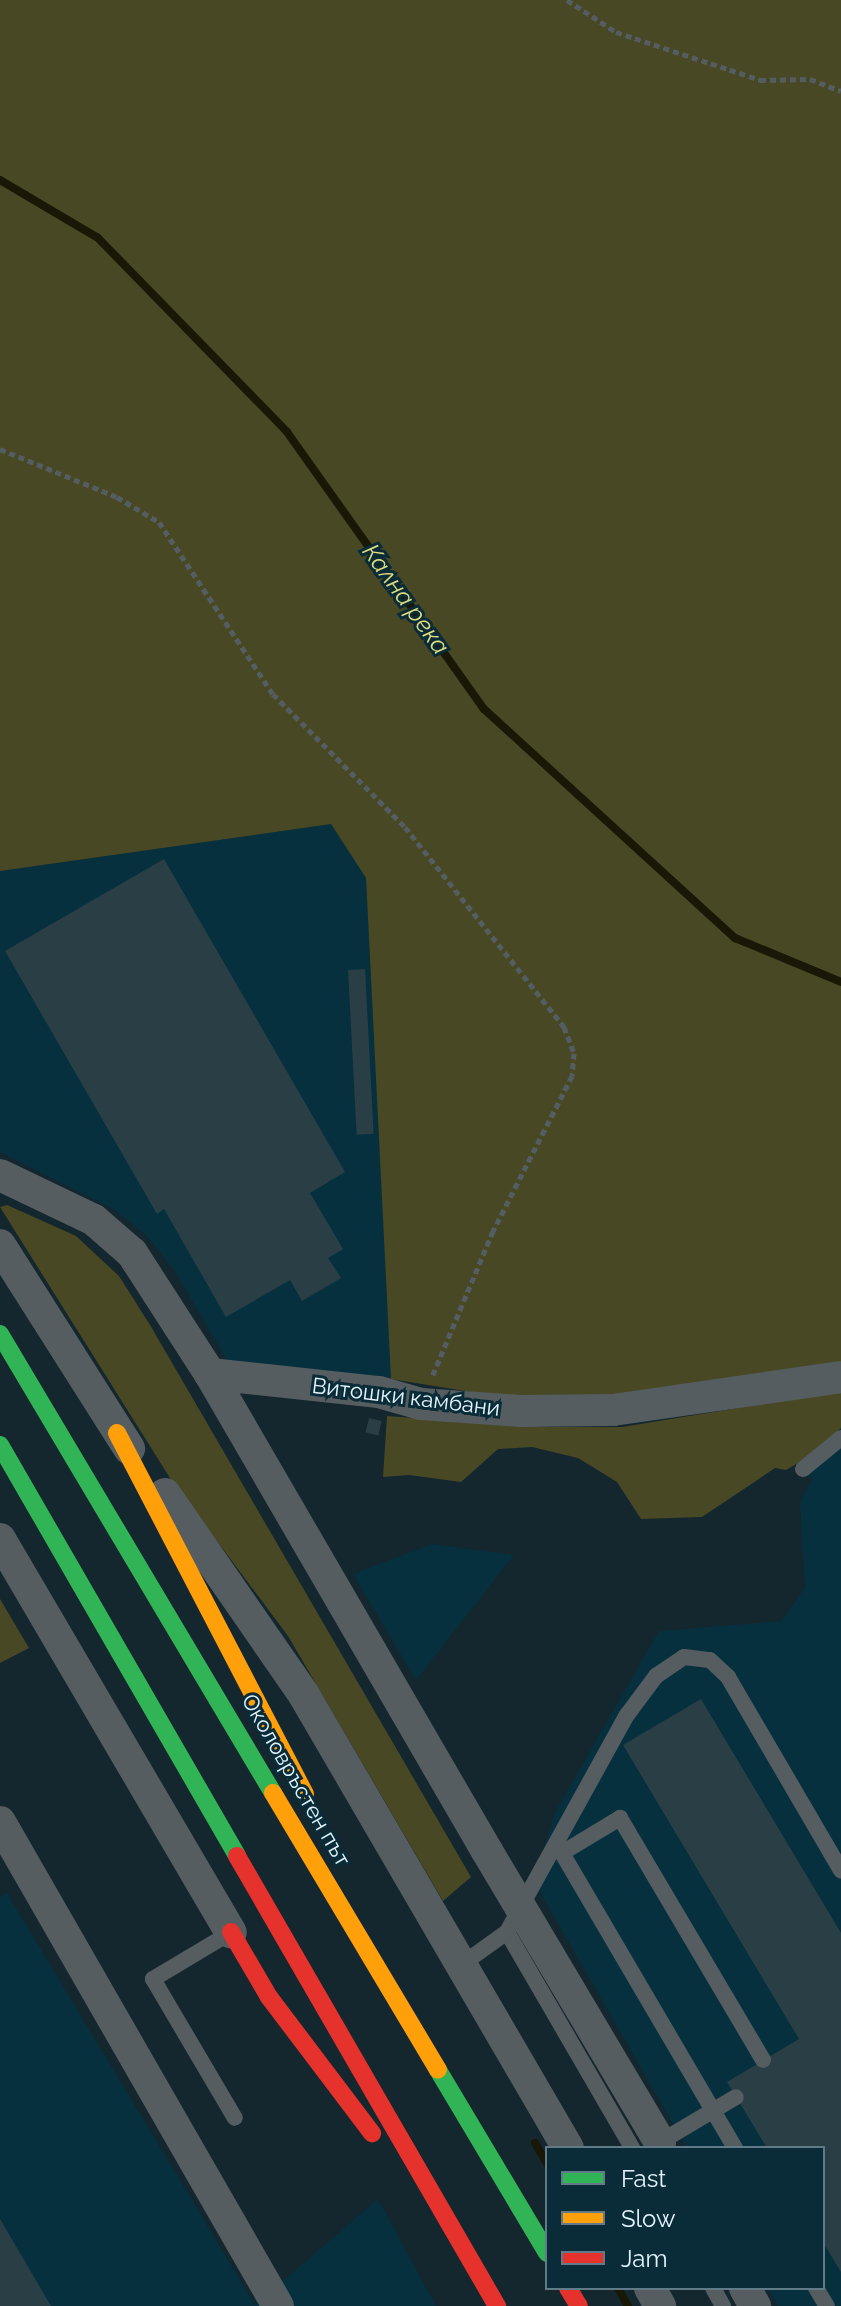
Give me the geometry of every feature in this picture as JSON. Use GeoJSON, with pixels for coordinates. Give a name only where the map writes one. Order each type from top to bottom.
{"type":"FeatureCollection","features":[{"type":"Feature","properties":{"kind":"highway","name":"Околовръстен път"},"geometry":{"type":"LineString","coordinates":[[0,1334],[545,2250]]}},
{"type":"Feature","properties":{"kind":"highway"},"geometry":{"type":"LineString","coordinates":[[117,1433],[273,1724],[312,1809]]}},
{"type":"Feature","properties":{"kind":"highway"},"geometry":{"type":"LineString","coordinates":[[0,1445],[497,2306]]}},
{"type":"Feature","properties":{"kind":"highway"},"geometry":{"type":"LineString","coordinates":[[331,1852],[409,2021]]}},
{"type":"Feature","properties":{"kind":"highway"},"geometry":{"type":"LineString","coordinates":[[231,1932],[269,1997],[482,2280]]}},
{"type":"Feature","properties":{"kind":"street"},"geometry":{"type":"LineString","coordinates":[[0,1175],[94,1220],[132,1253],[210,1374],[487,1851],[652,2146]]}},
{"type":"Feature","properties":{"kind":"street"},"geometry":{"type":"LineString","coordinates":[[0,1245],[117,1433],[195,1532],[271,1643],[567,2146]]}},
{"type":"Feature","properties":{"kind":"street","name":"Витошки камбани"},"geometry":{"type":"LineString","coordinates":[[210,1374],[379,1392],[421,1404],[521,1411],[613,1410],[841,1377]]}},
{"type":"Feature","properties":{"kind":"street"},"geometry":{"type":"LineString","coordinates":[[0,1539],[231,1932]]}},
{"type":"Feature","properties":{"kind":"street"},"geometry":{"type":"LineString","coordinates":[[0,1822],[278,2306]]}},
{"type":"Feature","properties":{"kind":"lane"},"geometry":{"type":"LineString","coordinates":[[803,1469],[841,1438]]}},
{"type":"Feature","properties":{"kind":"lane"},"geometry":{"type":"LineString","coordinates":[[461,1965],[507,1932],[627,1715],[656,1676],[684,1657],[710,1660],[728,1677],[841,1870]]}},
{"type":"Feature","properties":{"kind":"lane"},"geometry":{"type":"LineString","coordinates":[[734,2146],[562,1853],[620,1818],[763,2060]]}},
{"type":"Feature","properties":{"kind":"lane"},"geometry":{"type":"LineString","coordinates":[[231,1932],[153,1979],[235,2118]]}},
{"type":"Feature","properties":{"kind":"lane"},"geometry":{"type":"LineString","coordinates":[[507,1932],[652,2146],[736,2097]]}},
{"type":"Feature","properties":{"kind":"path"},"geometry":{"type":"LineString","coordinates":[[567,0],[616,32],[760,80],[810,79],[841,91]]}},
{"type":"Feature","properties":{"kind":"path"},"geometry":{"type":"LineString","coordinates":[[0,449],[117,497],[159,522],[273,694],[405,827],[564,1027],[574,1053],[572,1076],[493,1231],[421,1404]]}},
{"type":"Feature","properties":{"kind":"shaded area"},"geometry":{"type":"Polygon","coordinates":[[[331,824],[366,878],[391,1379],[229,1363],[174,1270],[147,1236],[115,1210],[0,1152],[0,871],[331,824]]]}},
{"type":"Feature","properties":{"kind":"shaded area"},"geometry":{"type":"Polygon","coordinates":[[[841,1428],[841,2306],[778,2306],[769,2290],[825,2290],[825,2146],[686,2146],[533,1880],[557,1809],[659,1631],[781,1621],[805,1588],[800,1502],[812,1480],[798,1463],[841,1428]]]}},
{"type":"Feature","properties":{"kind":"shaded area"},"geometry":{"type":"Polygon","coordinates":[[[432,1544],[514,1555],[416,1680],[353,1574],[432,1544]]]}},
{"type":"Feature","properties":{"kind":"shaded area"},"geometry":{"type":"Polygon","coordinates":[[[7,1893],[255,2305],[378,2199],[436,2306],[0,2306],[0,1897],[7,1893]]]}},
{"type":"Feature","properties":{"kind":"green space"},"geometry":{"type":"Polygon","coordinates":[[[0,0],[841,0],[841,1368],[704,1392],[521,1400],[391,1379],[366,878],[331,824],[0,871],[0,0]]]}},
{"type":"Feature","properties":{"kind":"green space"},"geometry":{"type":"Polygon","coordinates":[[[7,1205],[76,1236],[119,1276],[150,1325],[471,1877],[443,1901],[288,1636],[170,1478],[0,1207],[7,1205]]]}},
{"type":"Feature","properties":{"kind":"green space"},"geometry":{"type":"Polygon","coordinates":[[[841,1391],[841,1428],[798,1463],[786,1470],[775,1468],[702,1517],[641,1519],[617,1482],[578,1458],[532,1447],[498,1449],[461,1482],[409,1475],[383,1477],[387,1416],[543,1427],[622,1427],[841,1391]]]}},
{"type":"Feature","properties":{"kind":"green space"},"geometry":{"type":"Polygon","coordinates":[[[0,1599],[29,1648],[0,1663],[0,1599]]]}},
{"type":"Feature","properties":{"kind":"building"},"geometry":{"type":"Polygon","coordinates":[[[164,859],[345,1172],[310,1193],[343,1249],[328,1258],[341,1278],[302,1301],[290,1280],[226,1317],[164,1209],[157,1214],[5,951],[164,859]]]}},
{"type":"Feature","properties":{"kind":"building"},"geometry":{"type":"Polygon","coordinates":[[[365,969],[374,1134],[357,1135],[348,970],[365,969]]]}},
{"type":"Feature","properties":{"kind":"building"},"geometry":{"type":"Polygon","coordinates":[[[369,1418],[382,1421],[378,1436],[366,1433],[369,1418]]]}},
{"type":"Feature","properties":{"kind":"building"},"geometry":{"type":"Polygon","coordinates":[[[701,1699],[841,1933],[841,2272],[825,2245],[825,2146],[766,2146],[727,2082],[799,2039],[623,1745],[701,1699]]]}},
{"type":"Feature","properties":{"kind":"building"},"geometry":{"type":"Polygon","coordinates":[[[0,2219],[51,2306],[0,2306],[0,2219]]]}},
{"type":"Feature","properties":{"kind":"waterway","name":"Кална река"},"geometry":{"type":"LineString","coordinates":[[0,180],[98,238],[287,432],[484,709],[735,938],[841,982]]}},
{"type":"Feature","properties":{"kind":"waterway"},"geometry":{"type":"LineString","coordinates":[[535,2143],[545,2160]]}},
{"type":"Feature","properties":{"kind":"waterway"},"geometry":{"type":"LineString","coordinates":[[619,2290],[628,2306]]}},
{"type":"Feature","properties":{"kind":"traffic: fast"},"geometry":{"type":"LineString","coordinates":[[0,1334],[273,1793]]}},
{"type":"Feature","properties":{"kind":"traffic: fast"},"geometry":{"type":"LineString","coordinates":[[0,1445],[237,1856]]}},
{"type":"Feature","properties":{"kind":"traffic: fast"},"geometry":{"type":"LineString","coordinates":[[438,2070],[545,2250]]}},
{"type":"Feature","properties":{"kind":"traffic: slow"},"geometry":{"type":"LineString","coordinates":[[117,1433],[305,1794]]}},
{"type":"Feature","properties":{"kind":"traffic: slow"},"geometry":{"type":"LineString","coordinates":[[273,1793],[438,2070]]}},
{"type":"Feature","properties":{"kind":"traffic: jam"},"geometry":{"type":"LineString","coordinates":[[237,1856],[497,2306]]}},
{"type":"Feature","properties":{"kind":"traffic: jam"},"geometry":{"type":"LineString","coordinates":[[231,1932],[269,1997],[372,2133]]}},
{"type":"Feature","properties":{"kind":"traffic: jam"},"geometry":{"type":"LineString","coordinates":[[569,2290],[579,2306]]}}]}
